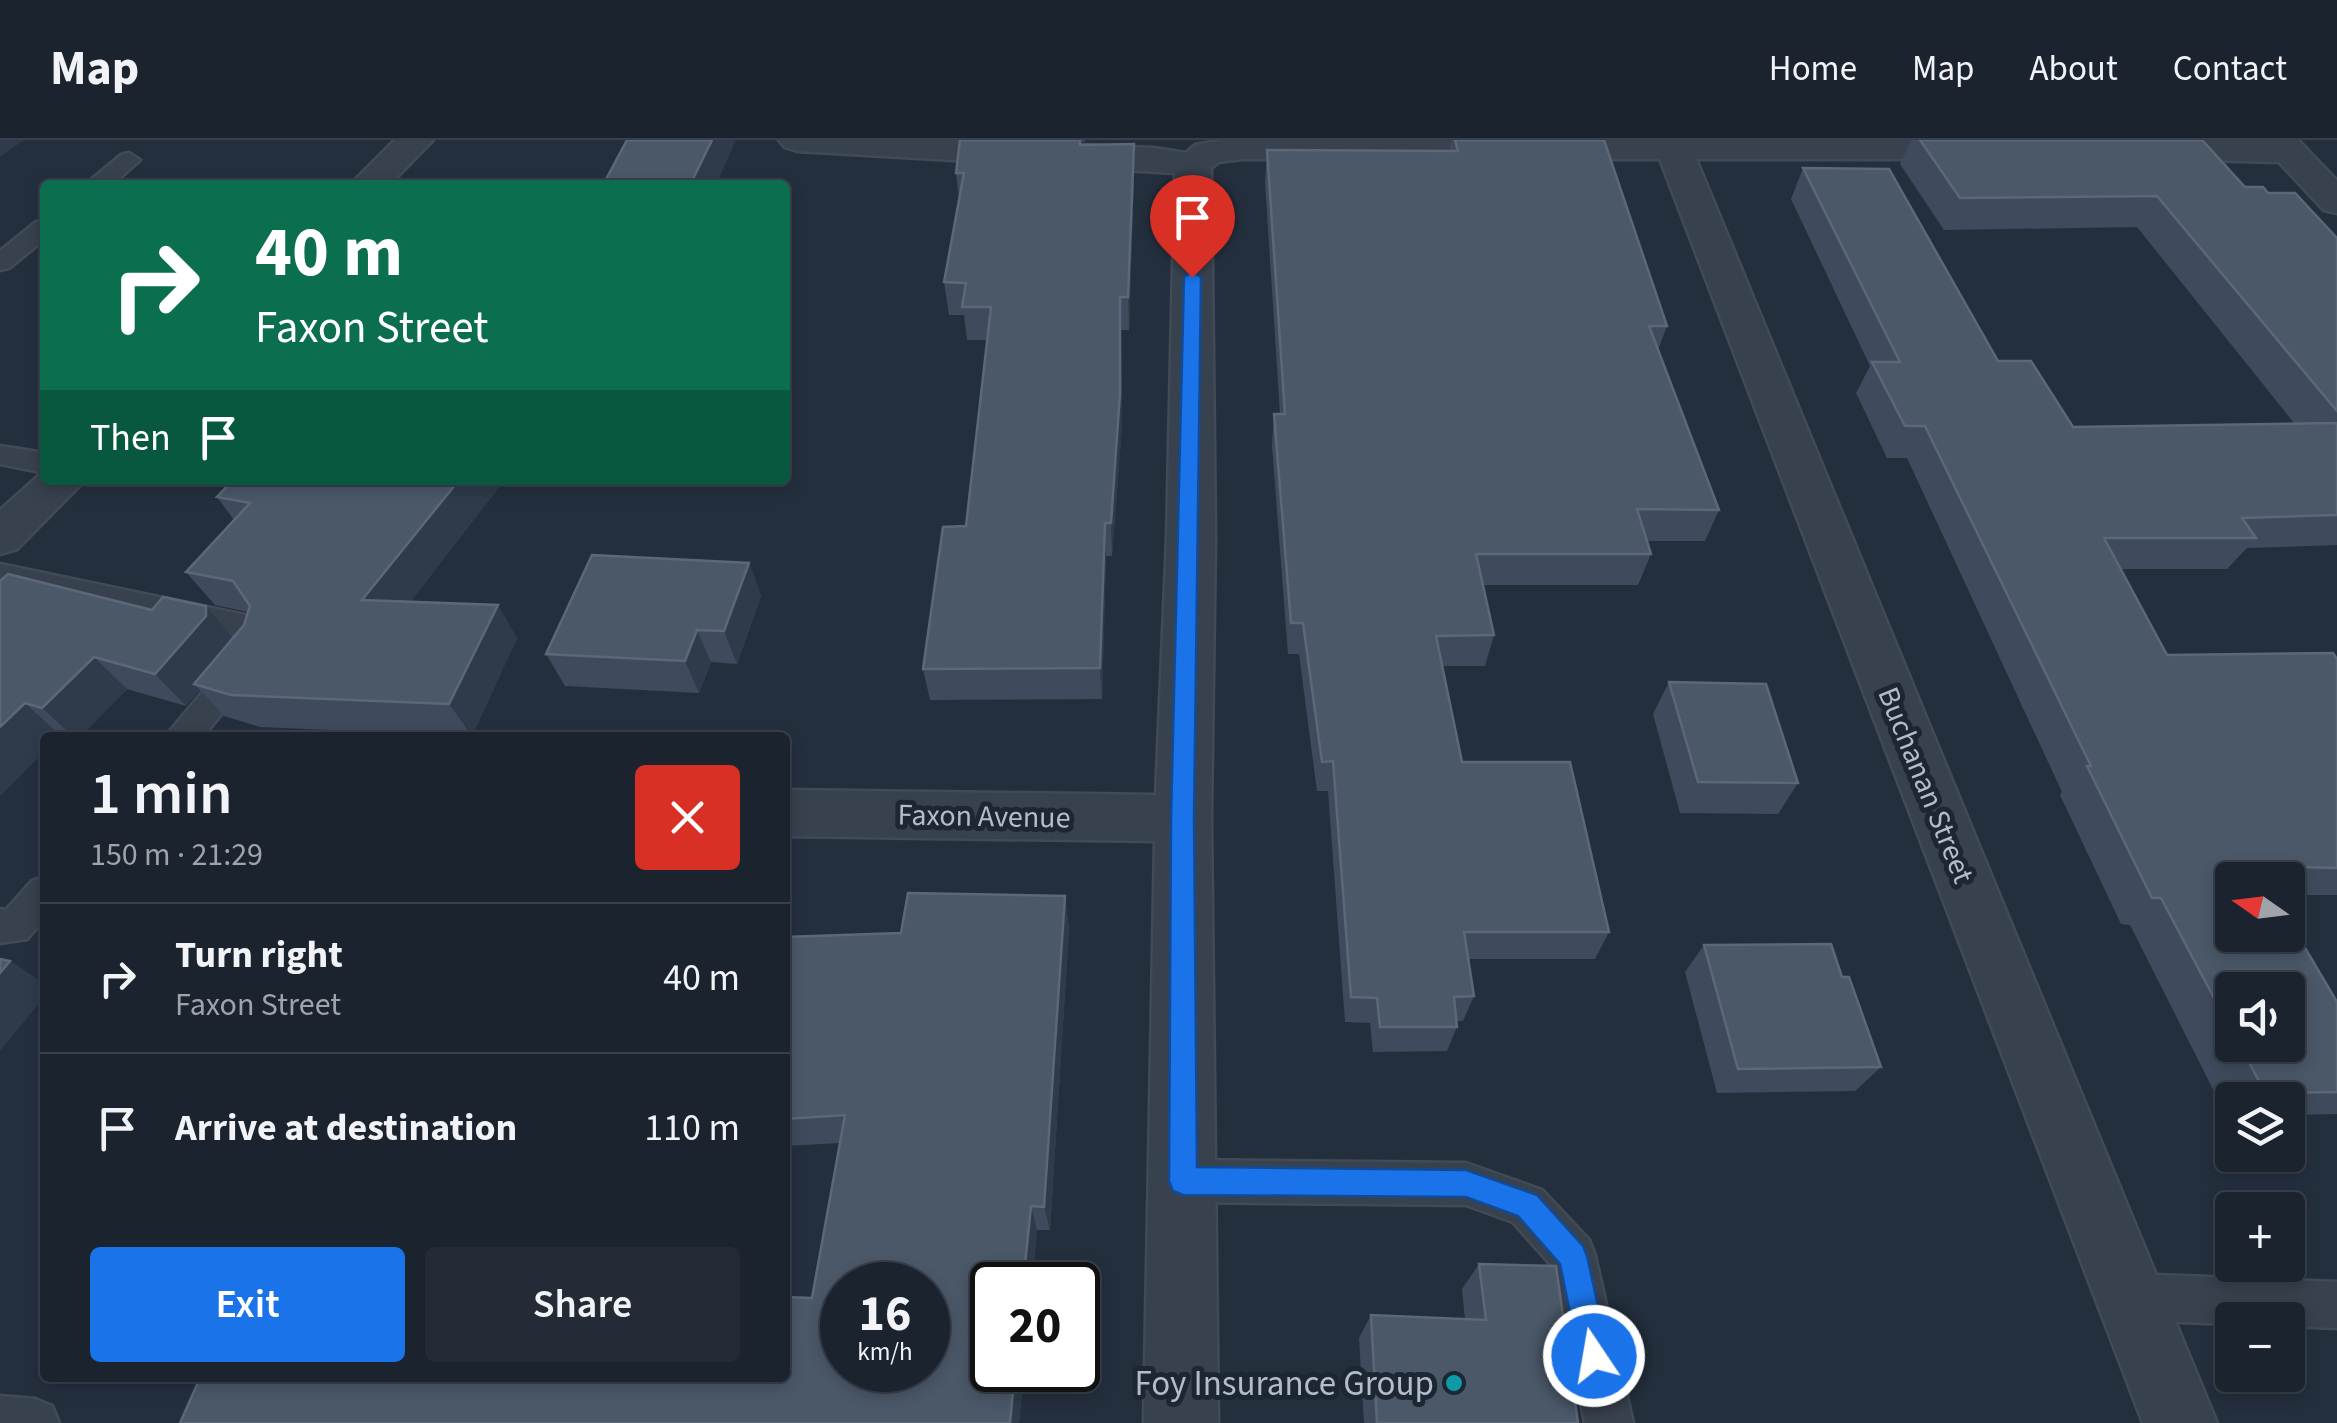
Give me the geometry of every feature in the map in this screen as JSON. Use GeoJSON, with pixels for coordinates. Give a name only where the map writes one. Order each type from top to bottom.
{"type":"FeatureCollection","features":[{"type":"Feature","properties":{"kind":"street"},"geometry":{"type":"LineString","coordinates":[[373,180],[414,140]]}},
{"type":"Feature","properties":{"kind":"street"},"geometry":{"type":"LineString","coordinates":[[797,140],[925,150],[1198,161],[1217,150],[1242,148],[1672,147],[1772,143],[2012,149]]}},
{"type":"Feature","properties":{"kind":"street"},"geometry":{"type":"LineString","coordinates":[[2112,150],[2284,146],[2337,202]]}},
{"type":"Feature","properties":{"kind":"street","name":"Buchanan Street"},"geometry":{"type":"LineString","coordinates":[[1672,147],[2180,1423]]}},
{"type":"Feature","properties":{"kind":"street"},"geometry":{"type":"LineString","coordinates":[[1181,1423],[1183,818],[1198,161]]}},
{"type":"Feature","properties":{"kind":"street"},"geometry":{"type":"LineString","coordinates":[[0,537],[57,485]]}},
{"type":"Feature","properties":{"kind":"street","name":"Faxon Avenue"},"geometry":{"type":"LineString","coordinates":[[790,813],[1183,818]]}},
{"type":"Feature","properties":{"kind":"lane"},"geometry":{"type":"LineString","coordinates":[[103,180],[129,160]]}},
{"type":"Feature","properties":{"kind":"lane"},"geometry":{"type":"LineString","coordinates":[[0,263],[40,231]]}},
{"type":"Feature","properties":{"kind":"lane"},"geometry":{"type":"LineString","coordinates":[[0,455],[40,461]]}},
{"type":"Feature","properties":{"kind":"lane"},"geometry":{"type":"LineString","coordinates":[[0,574],[248,626],[258,638],[253,655],[186,732]]}},
{"type":"Feature","properties":{"kind":"lane"},"geometry":{"type":"LineString","coordinates":[[0,926],[14,928],[40,898]]}},
{"type":"Feature","properties":{"kind":"lane"},"geometry":{"type":"LineString","coordinates":[[1183,1181],[1466,1184],[1527,1205],[1572,1256],[1609,1423]]}},
{"type":"Feature","properties":{"kind":"lane"},"geometry":{"type":"LineString","coordinates":[[2130,1297],[2337,1305]]}},
{"type":"Feature","properties":{"kind":"lane"},"geometry":{"type":"LineString","coordinates":[[0,1420],[35,1423]]}},
{"type":"Feature","properties":{"kind":"building"},"geometry":{"type":"Polygon","coordinates":[[[627,140],[712,140],[692,180],[606,180],[627,140]]]}},
{"type":"Feature","properties":{"kind":"building"},"geometry":{"type":"Polygon","coordinates":[[[960,140],[1134,144],[1128,297],[1120,297],[1120,393],[1111,523],[1105,523],[1100,668],[923,669],[943,527],[966,526],[991,307],[962,307],[966,283],[944,282],[964,173],[956,173],[960,140]]]}},
{"type":"Feature","properties":{"kind":"building"},"geometry":{"type":"Polygon","coordinates":[[[1455,140],[1604,140],[1667,326],[1649,326],[1719,510],[1637,509],[1651,554],[1476,554],[1494,635],[1436,636],[1462,762],[1570,762],[1609,932],[1464,932],[1474,996],[1454,997],[1457,1027],[1380,1027],[1377,998],[1351,997],[1333,761],[1322,762],[1303,623],[1291,623],[1274,414],[1285,414],[1267,150],[1458,151],[1455,140]]]}},
{"type":"Feature","properties":{"kind":"building"},"geometry":{"type":"Polygon","coordinates":[[[1920,140],[2202,140],[2245,187],[2263,187],[2268,193],[2295,193],[2337,238],[2337,411],[2157,196],[1960,198],[1920,140]]]}},
{"type":"Feature","properties":{"kind":"building"},"geometry":{"type":"Polygon","coordinates":[[[1803,168],[1889,169],[1998,361],[2031,361],[2073,427],[2337,423],[2337,515],[2242,518],[2256,538],[2104,538],[2167,655],[2333,653],[2337,659],[2337,868],[2305,867],[2305,862],[2215,862],[2215,952],[2305,952],[2305,948],[2337,1002],[2337,1092],[2305,1092],[2305,1082],[2259,1082],[2249,1062],[2305,1062],[2305,972],[2215,972],[2215,1000],[2161,898],[2152,898],[1925,426],[1905,426],[1872,362],[1900,362],[1803,168]]]}},
{"type":"Feature","properties":{"kind":"building"},"geometry":{"type":"Polygon","coordinates":[[[228,485],[455,485],[362,600],[498,605],[449,704],[231,695],[194,684],[244,625],[250,606],[233,581],[186,572],[250,503],[217,497],[228,485]]]}},
{"type":"Feature","properties":{"kind":"building"},"geometry":{"type":"Polygon","coordinates":[[[592,555],[749,563],[724,631],[697,630],[685,661],[546,654],[592,555]]]}},
{"type":"Feature","properties":{"kind":"building"},"geometry":{"type":"Polygon","coordinates":[[[8,574],[152,610],[163,597],[206,606],[206,616],[155,674],[94,657],[42,708],[25,703],[0,727],[0,581],[8,574]]]}},
{"type":"Feature","properties":{"kind":"building"},"geometry":{"type":"Polygon","coordinates":[[[1669,682],[1766,684],[1798,783],[1698,782],[1669,682]]]}},
{"type":"Feature","properties":{"kind":"building"},"geometry":{"type":"Polygon","coordinates":[[[908,893],[1065,896],[1044,1207],[1031,1206],[1025,1262],[970,1262],[970,1392],[1013,1392],[1010,1423],[180,1423],[198,1382],[790,1382],[790,1297],[812,1298],[845,1115],[790,1119],[790,937],[901,933],[908,893]]]}},
{"type":"Feature","properties":{"kind":"building"},"geometry":{"type":"Polygon","coordinates":[[[1831,944],[1842,977],[1849,977],[1881,1067],[1738,1069],[1704,945],[1831,944]]]}},
{"type":"Feature","properties":{"kind":"building"},"geometry":{"type":"Polygon","coordinates":[[[0,959],[10,961],[0,973],[0,959]]]}},
{"type":"Feature","properties":{"kind":"building","name":"Foy Insurance Group"},"geometry":{"type":"Polygon","coordinates":[[[1479,1264],[1556,1266],[1578,1423],[1377,1423],[1371,1315],[1486,1320],[1479,1264]]]}},
{"type":"Feature","properties":{"kind":"place","name":"Foy Insurance Group"},"geometry":{"type":"Point","coordinates":[1454,1383]}},
{"type":"Feature","properties":{"kind":"route"},"geometry":{"type":"LineString","coordinates":[[1192,277],[1191,538],[1183,818],[1183,1181],[1466,1184],[1527,1205],[1572,1256],[1594,1356]]}}]}
